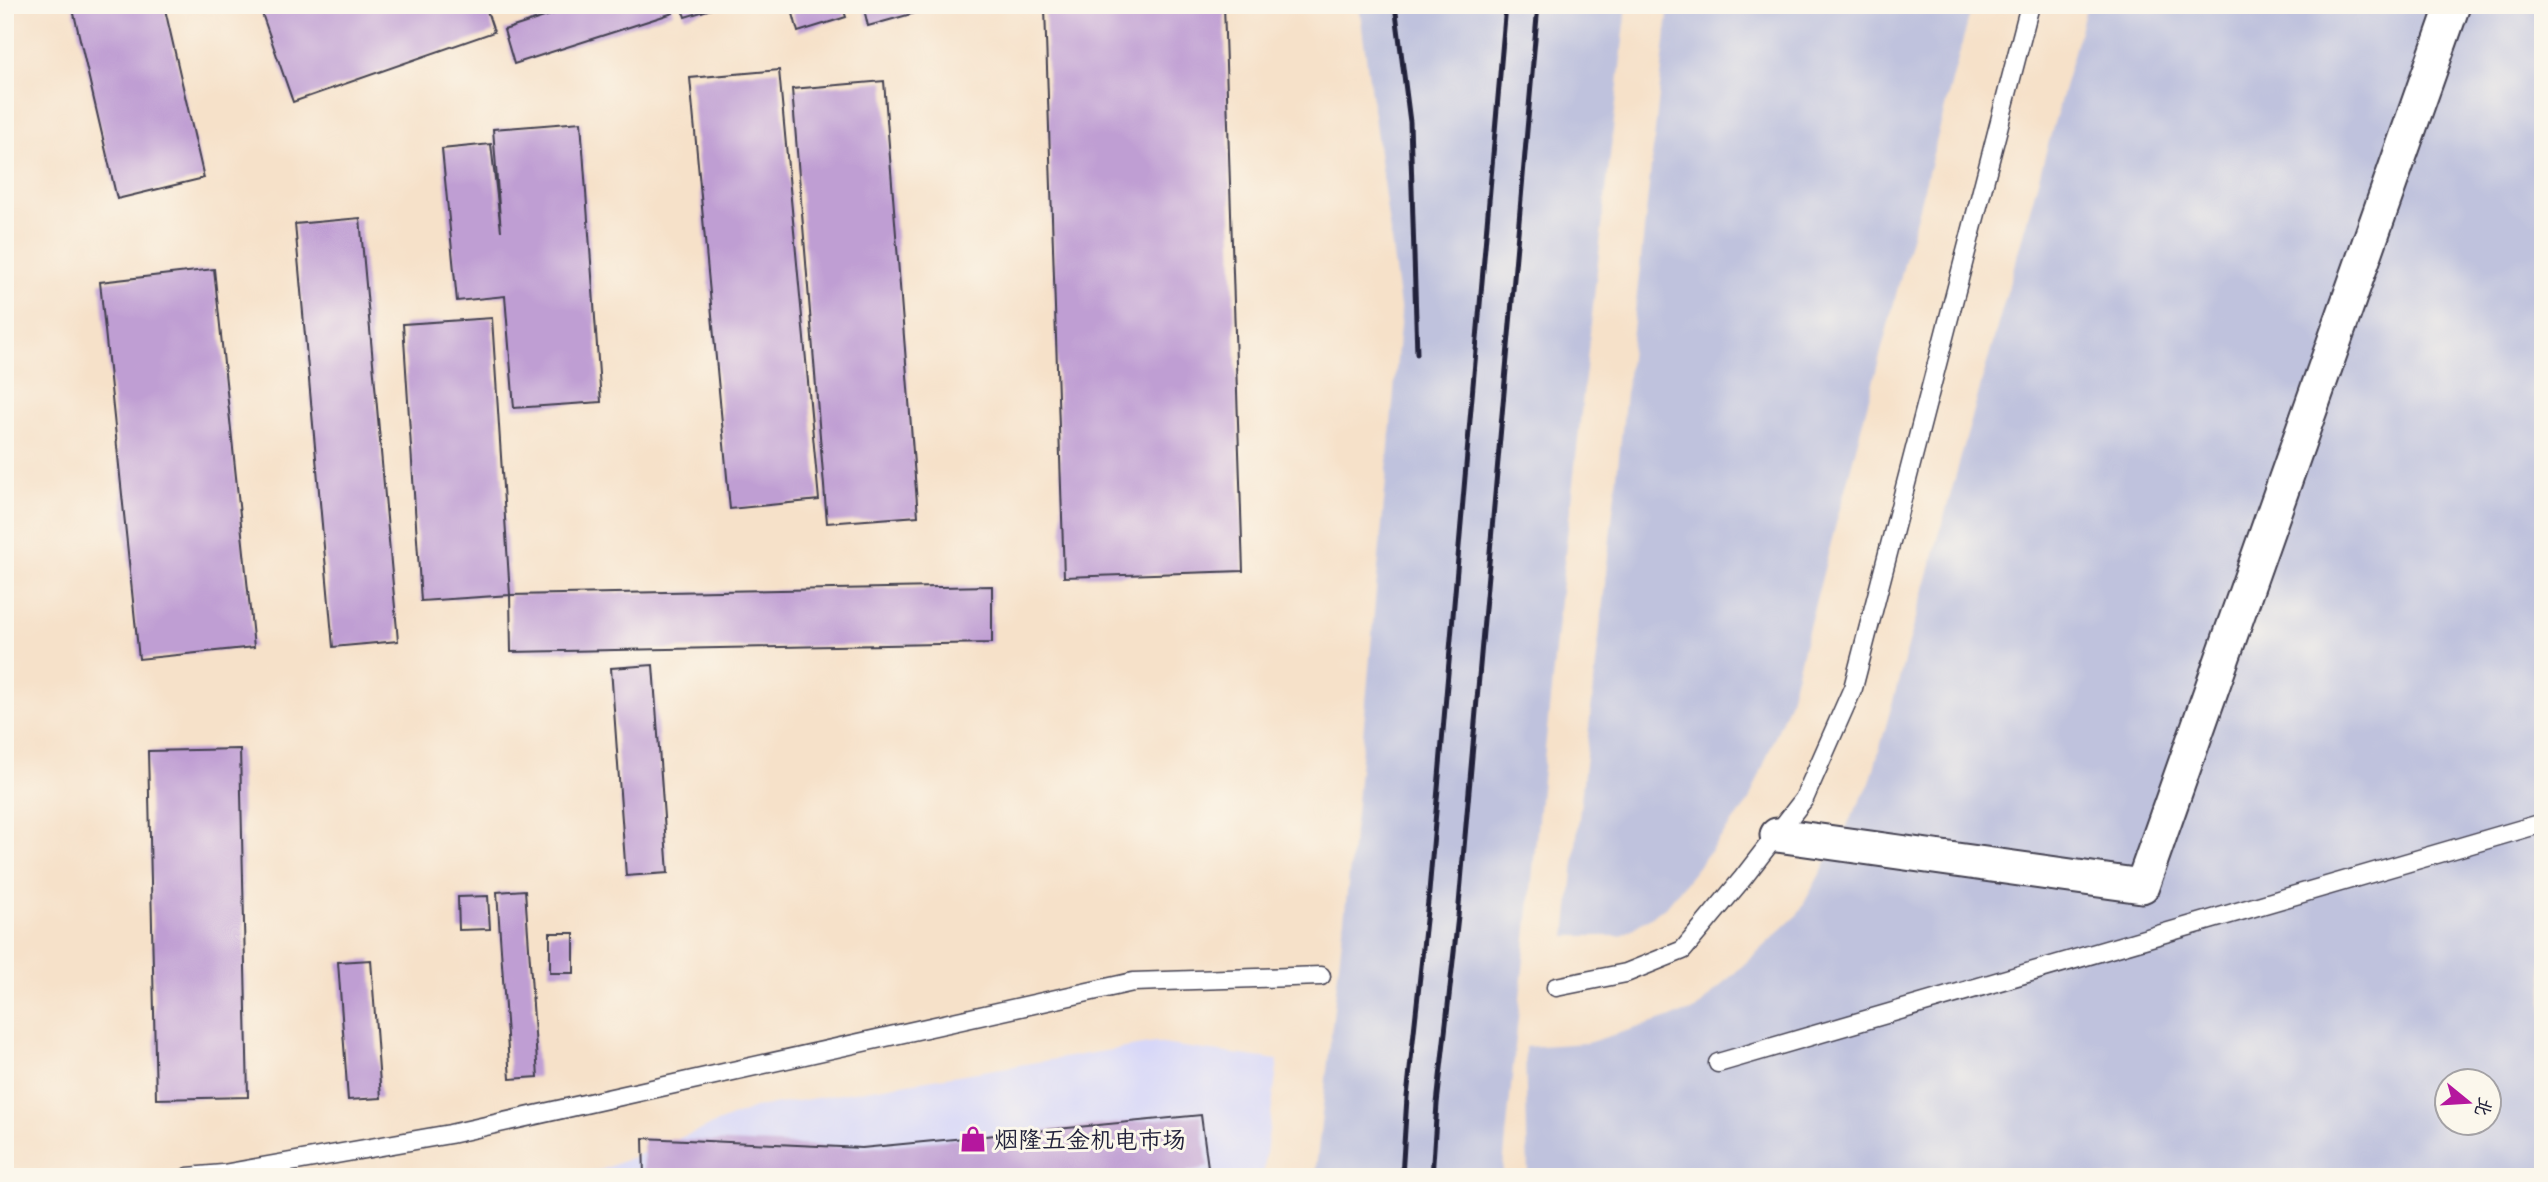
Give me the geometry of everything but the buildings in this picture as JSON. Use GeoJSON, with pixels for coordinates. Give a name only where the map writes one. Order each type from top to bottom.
{"type":"FeatureCollection","features":[{"type":"Feature","properties":{"kind":"street"},"geometry":{"type":"LineString","coordinates":[[1777,835],[2142,886],[2453,5]]}},
{"type":"Feature","properties":{"kind":"lane"},"geometry":{"type":"LineString","coordinates":[[1556,987],[1626,973],[1683,950],[1804,799],[1853,688],[2030,5]]}},
{"type":"Feature","properties":{"kind":"lane"},"geometry":{"type":"LineString","coordinates":[[1718,1063],[2543,823]]}},
{"type":"Feature","properties":{"kind":"lane"},"geometry":{"type":"LineString","coordinates":[[188,1177],[223,1174],[450,1134],[1133,982],[1321,976]]}},
{"type":"Feature","properties":{"kind":"shaded area"},"geometry":{"type":"Polygon","coordinates":[[[1359,5],[1627,5],[1562,581],[1502,1177],[1315,1177],[1356,813],[1401,314],[1359,5]]]}},
{"type":"Feature","properties":{"kind":"shaded area"},"geometry":{"type":"Polygon","coordinates":[[[1669,5],[1972,5],[1789,703],[1748,803],[1666,907],[1621,936],[1566,936],[1669,5]]]}},
{"type":"Feature","properties":{"kind":"shaded area"},"geometry":{"type":"Polygon","coordinates":[[[2087,5],[2543,5],[2543,1177],[1528,1177],[1525,1047],[1587,1043],[1695,1010],[1798,914],[1870,783],[2087,5]]]}},
{"type":"Feature","properties":{"kind":"shaded area","name":"烟隆五金机电市场"},"geometry":{"type":"Polygon","coordinates":[[[1155,1043],[1278,1060],[1263,1177],[552,1177],[601,1170],[754,1108],[1155,1043]]]}},
{"type":"Feature","properties":{"kind":"railway"},"geometry":{"type":"LineString","coordinates":[[1395,5],[1410,122],[1417,354]]}},
{"type":"Feature","properties":{"kind":"railway"},"geometry":{"type":"LineString","coordinates":[[1402,1177],[1506,5]]}},
{"type":"Feature","properties":{"kind":"railway"},"geometry":{"type":"LineString","coordinates":[[1432,1177],[1437,1104],[1458,916],[1538,5]]}},
{"type":"Feature","properties":{"kind":"place","name":"烟隆五金机电市场"},"geometry":{"type":"Point","coordinates":[973,1139]}}]}
